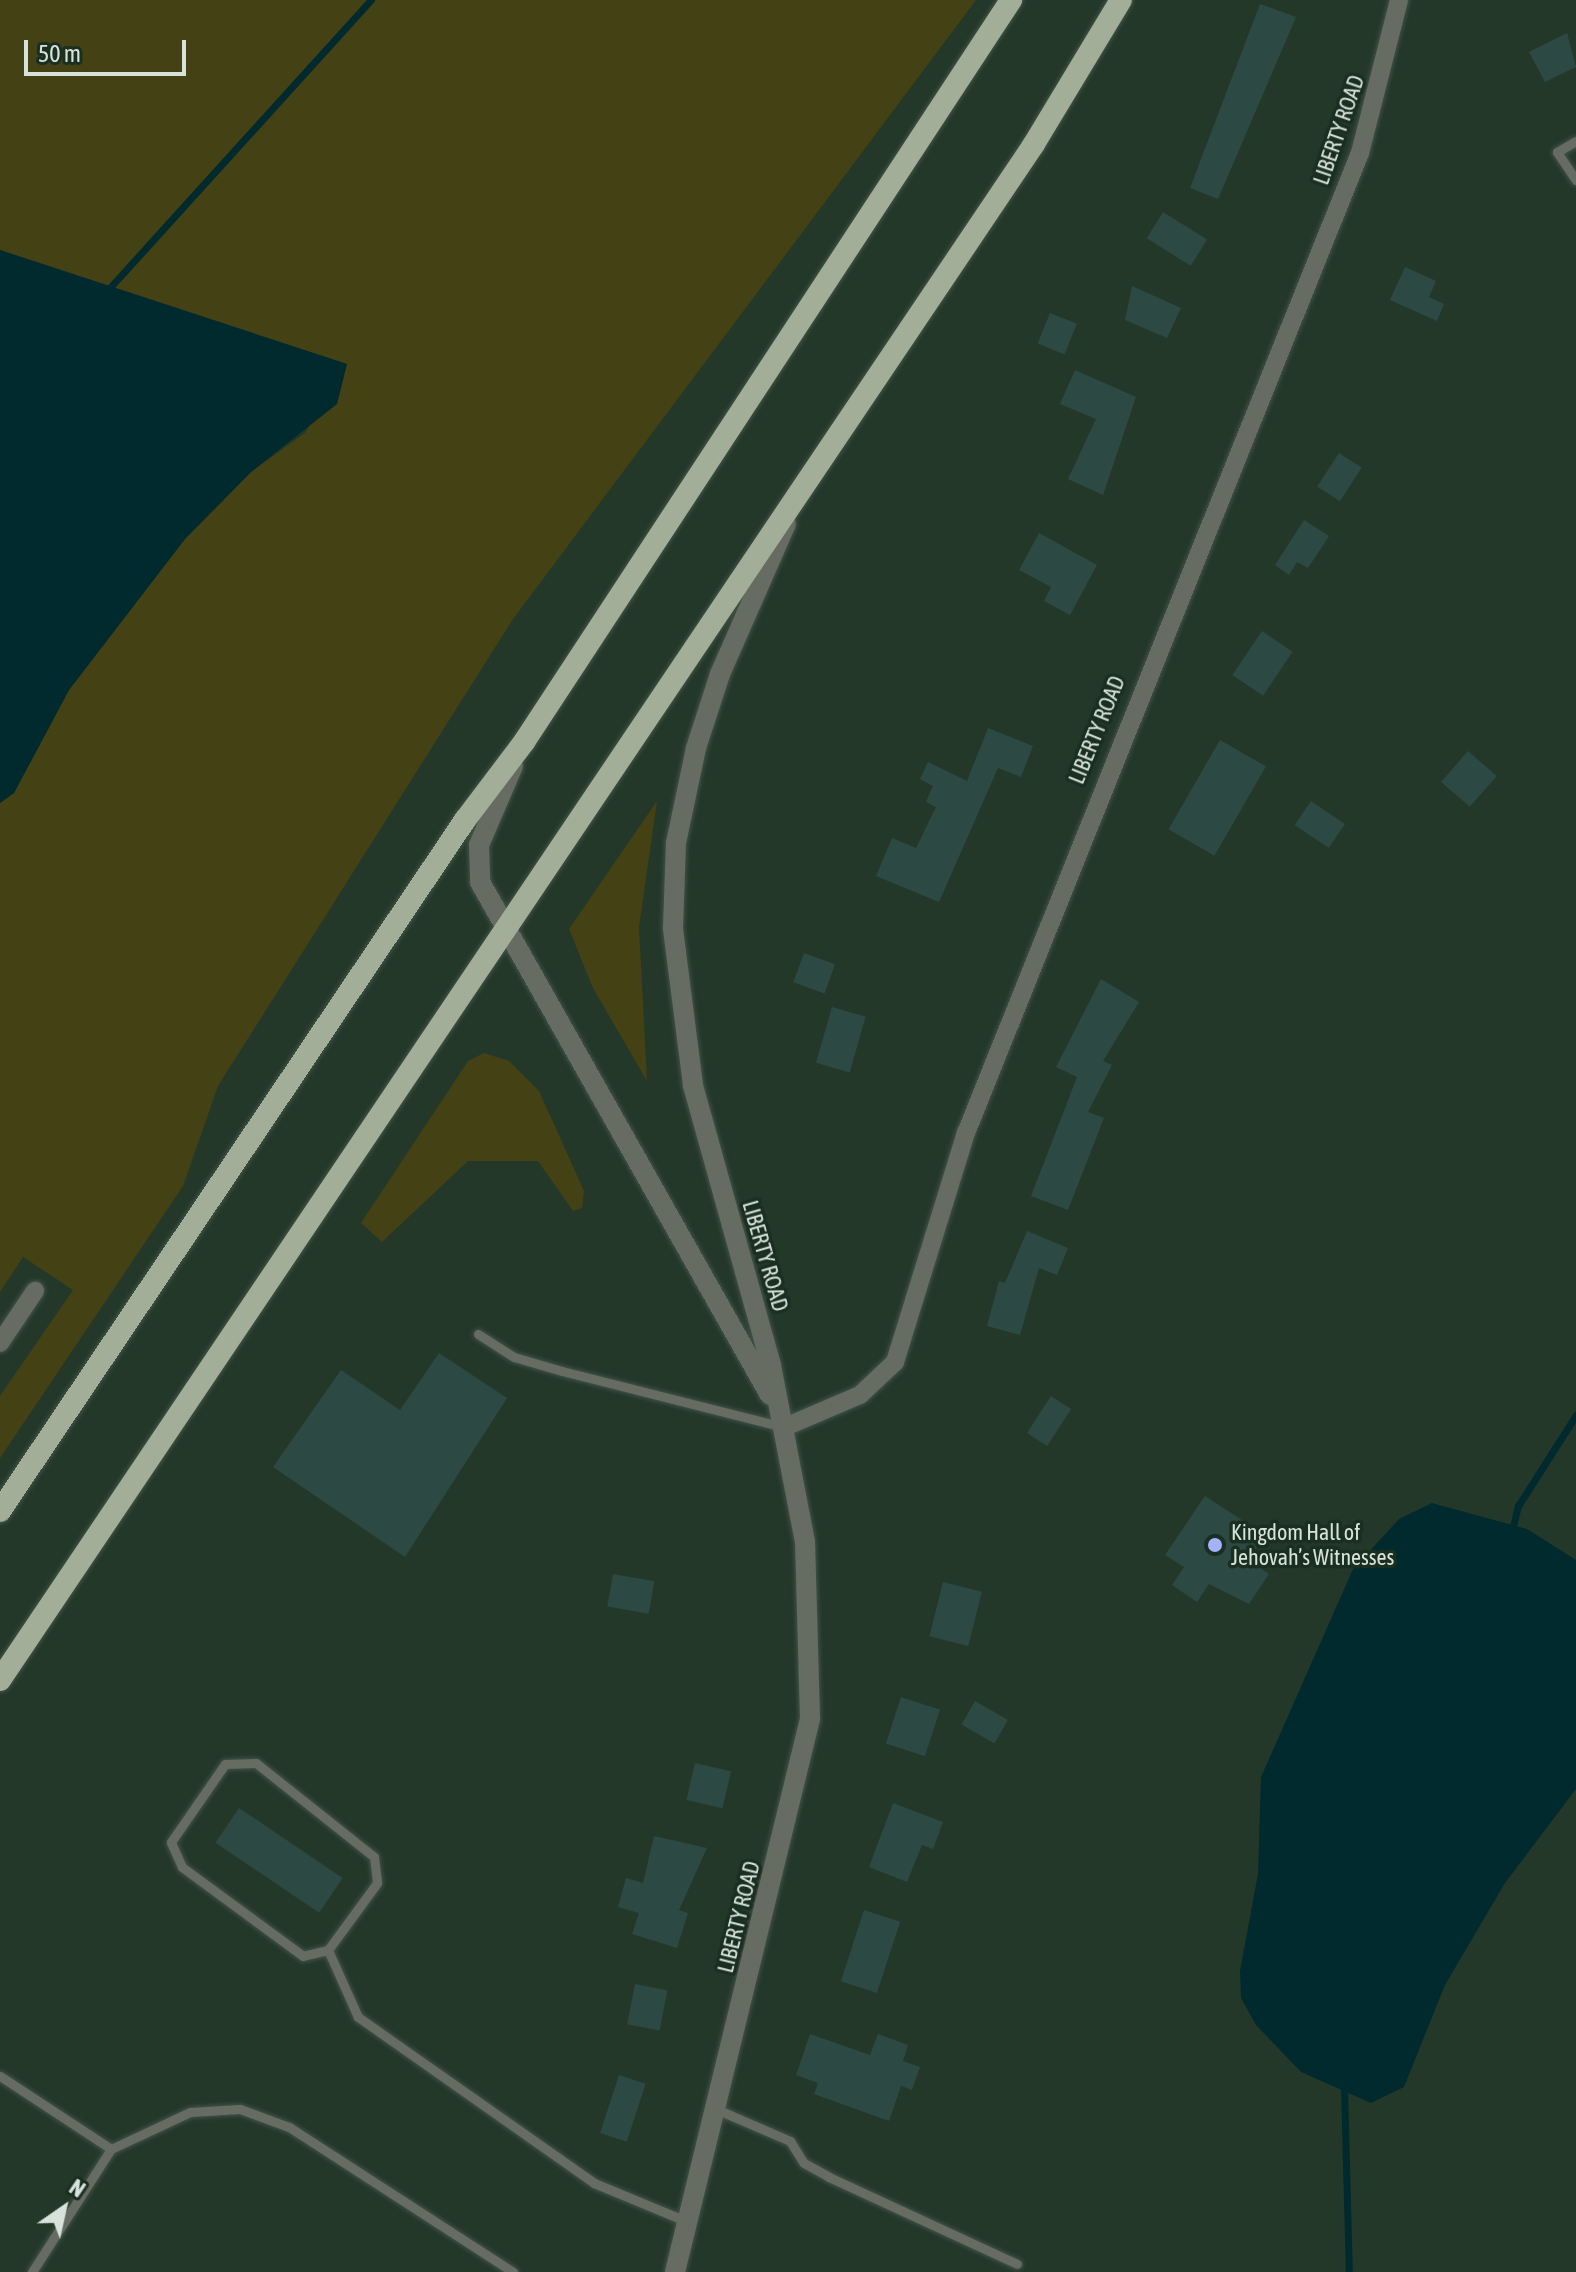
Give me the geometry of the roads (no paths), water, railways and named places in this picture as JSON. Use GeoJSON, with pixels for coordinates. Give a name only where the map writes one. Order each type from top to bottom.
{"type":"FeatureCollection","features":[{"type":"Feature","properties":{"kind":"highway"},"geometry":{"type":"LineString","coordinates":[[0,1511],[524,742],[1011,0]]}},
{"type":"Feature","properties":{"kind":"highway"},"geometry":{"type":"LineString","coordinates":[[0,1680],[504,931],[727,591],[797,499],[1121,0]]}},
{"type":"Feature","properties":{"kind":"street","name":"LIBERTY ROAD"},"geometry":{"type":"LineString","coordinates":[[785,1427],[860,1395],[895,1362],[977,1104],[1360,153],[1399,0]]}},
{"type":"Feature","properties":{"kind":"street","name":"LIBERTY ROAD"},"geometry":{"type":"LineString","coordinates":[[675,2272],[810,1719],[805,1542],[785,1427],[693,1085],[673,928],[676,843],[696,748],[720,674],[797,499]]}},
{"type":"Feature","properties":{"kind":"street","name":"LIBERTY ROAD"},"geometry":{"type":"LineString","coordinates":[[524,742],[479,845],[480,882],[504,931],[706,1272],[785,1427]]}},
{"type":"Feature","properties":{"kind":"street"},"geometry":{"type":"LineString","coordinates":[[0,1343],[35,1291]]}},
{"type":"Feature","properties":{"kind":"lane"},"geometry":{"type":"LineString","coordinates":[[1576,141],[1557,152],[1576,180]]}},
{"type":"Feature","properties":{"kind":"lane"},"geometry":{"type":"LineString","coordinates":[[478,1334],[514,1357],[785,1427]]}},
{"type":"Feature","properties":{"kind":"lane"},"geometry":{"type":"LineString","coordinates":[[256,1763],[374,1857],[377,1883],[328,1950],[303,1956],[182,1867],[171,1842],[225,1764],[256,1763]]}},
{"type":"Feature","properties":{"kind":"lane"},"geometry":{"type":"LineString","coordinates":[[328,1950],[358,2017],[594,2183],[688,2222]]}},
{"type":"Feature","properties":{"kind":"lane"},"geometry":{"type":"LineString","coordinates":[[0,2076],[111,2149]]}},
{"type":"Feature","properties":{"kind":"lane"},"geometry":{"type":"LineString","coordinates":[[32,2272],[111,2149],[190,2112],[240,2109],[289,2127],[513,2272]]}},
{"type":"Feature","properties":{"kind":"lane"},"geometry":{"type":"LineString","coordinates":[[716,2109],[790,2141],[804,2163],[829,2177],[1017,2264]]}},
{"type":"Feature","properties":{"kind":"water"},"geometry":{"type":"Polygon","coordinates":[[[0,250],[347,364],[337,404],[251,472],[185,539],[69,690],[14,793],[0,803],[0,250]]]}},
{"type":"Feature","properties":{"kind":"water"},"geometry":{"type":"Polygon","coordinates":[[[1432,1503],[1527,1529],[1576,1560],[1576,1789],[1505,1883],[1445,1985],[1404,2087],[1371,2103],[1301,2072],[1256,2025],[1241,1998],[1240,1971],[1258,1874],[1261,1777],[1353,1569],[1399,1519],[1432,1503]]]}},
{"type":"Feature","properties":{"kind":"waterway"},"geometry":{"type":"LineString","coordinates":[[105,293],[371,0]]}},
{"type":"Feature","properties":{"kind":"waterway"},"geometry":{"type":"LineString","coordinates":[[1512,1531],[1518,1506],[1576,1415]]}},
{"type":"Feature","properties":{"kind":"waterway"},"geometry":{"type":"LineString","coordinates":[[1344,2087],[1349,2272]]}},
{"type":"Feature","properties":{"kind":"place","name":"Kingdom Hall of Jehovah’s Witnesses"},"geometry":{"type":"Point","coordinates":[1215,1545]}}]}
